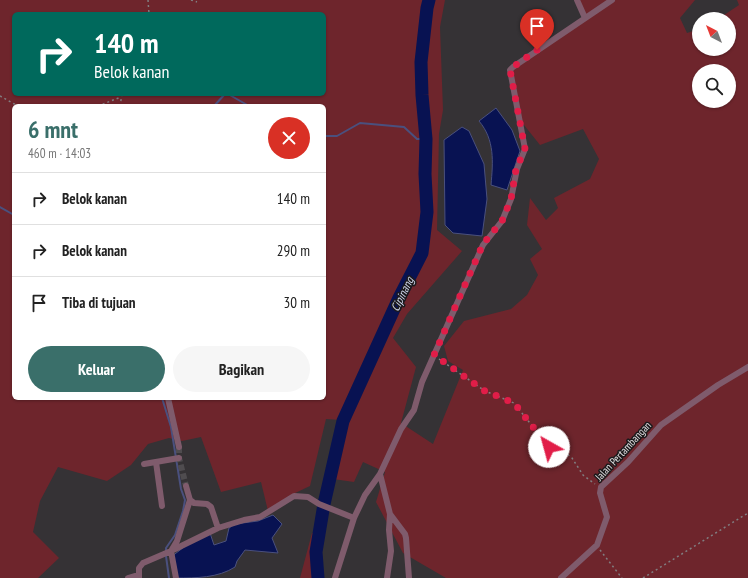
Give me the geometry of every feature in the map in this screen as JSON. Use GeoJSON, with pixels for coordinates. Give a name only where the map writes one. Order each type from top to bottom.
{"type":"FeatureCollection","features":[{"type":"Feature","properties":{"kind":"street"},"geometry":{"type":"LineString","coordinates":[[577,0],[585,18]]}},
{"type":"Feature","properties":{"kind":"street"},"geometry":{"type":"LineString","coordinates":[[335,578],[354,518],[365,495],[380,474],[401,429],[414,410],[422,382],[483,244],[502,221],[511,199],[516,169],[525,149],[510,70],[612,0]]}},
{"type":"Feature","properties":{"kind":"street","name":"Jalan Pertambangan"},"geometry":{"type":"LineString","coordinates":[[561,578],[597,545],[608,517],[600,493],[601,486],[628,462],[661,424],[718,385],[748,367]]}},
{"type":"Feature","properties":{"kind":"street"},"geometry":{"type":"LineString","coordinates":[[168,400],[179,447]]}},
{"type":"Feature","properties":{"kind":"street"},"geometry":{"type":"LineString","coordinates":[[144,464],[176,458]]}},
{"type":"Feature","properties":{"kind":"street"},"geometry":{"type":"LineString","coordinates":[[156,462],[162,506]]}},
{"type":"Feature","properties":{"kind":"street"},"geometry":{"type":"LineString","coordinates":[[380,474],[390,514],[389,530],[391,551],[387,578]]}},
{"type":"Feature","properties":{"kind":"street"},"geometry":{"type":"LineString","coordinates":[[167,553],[177,541],[190,500],[186,486]]}},
{"type":"Feature","properties":{"kind":"street"},"geometry":{"type":"LineString","coordinates":[[128,578],[138,577],[139,568],[143,563],[218,528],[260,517],[294,496],[308,497],[319,504],[354,518]]}},
{"type":"Feature","properties":{"kind":"street"},"geometry":{"type":"LineString","coordinates":[[190,500],[194,503],[207,504],[211,507],[218,528]]}},
{"type":"Feature","properties":{"kind":"street"},"geometry":{"type":"LineString","coordinates":[[390,514],[405,534],[409,578]]}},
{"type":"Feature","properties":{"kind":"street"},"geometry":{"type":"LineString","coordinates":[[167,553],[176,578]]}},
{"type":"Feature","properties":{"kind":"path"},"geometry":{"type":"LineString","coordinates":[[148,0],[149,12]]}},
{"type":"Feature","properties":{"kind":"path"},"geometry":{"type":"LineString","coordinates":[[190,0],[197,2]]}},
{"type":"Feature","properties":{"kind":"path"},"geometry":{"type":"LineString","coordinates":[[0,96],[14,104]]}},
{"type":"Feature","properties":{"kind":"path"},"geometry":{"type":"LineString","coordinates":[[103,104],[121,97],[120,104]]}},
{"type":"Feature","properties":{"kind":"path"},"geometry":{"type":"LineString","coordinates":[[434,355],[485,391],[514,403],[549,447],[558,447],[572,458],[583,475],[601,486]]}},
{"type":"Feature","properties":{"kind":"path"},"geometry":{"type":"LineString","coordinates":[[642,578],[748,513]]}},
{"type":"Feature","properties":{"kind":"path"},"geometry":{"type":"LineString","coordinates":[[597,545],[622,578]]}},
{"type":"Feature","properties":{"kind":"shaded area"},"geometry":{"type":"Polygon","coordinates":[[[0,0],[445,0],[440,27],[443,110],[439,134],[437,230],[462,251],[407,314],[393,338],[416,367],[401,423],[433,444],[463,370],[448,361],[444,346],[464,321],[511,309],[527,295],[538,275],[530,259],[542,249],[527,225],[530,198],[546,220],[558,208],[554,198],[590,179],[599,159],[583,129],[540,145],[516,115],[510,68],[586,17],[579,0],[695,0],[680,18],[687,33],[692,31],[692,56],[736,56],[736,12],[728,12],[739,5],[737,0],[748,0],[748,578],[446,578],[403,553],[376,502],[385,472],[363,462],[354,482],[326,478],[341,420],[326,419],[310,486],[293,494],[268,511],[261,482],[221,492],[201,437],[182,441],[169,438],[148,444],[131,465],[107,481],[58,467],[40,501],[33,532],[59,558],[38,578],[0,578],[0,0]]]}},
{"type":"Feature","properties":{"kind":"shaded area"},"geometry":{"type":"Polygon","coordinates":[[[496,108],[512,130],[520,151],[507,190],[491,185],[492,152],[488,136],[479,121],[496,108]]]}},
{"type":"Feature","properties":{"kind":"shaded area"},"geometry":{"type":"Polygon","coordinates":[[[462,127],[469,131],[484,164],[487,199],[482,236],[453,233],[445,225],[444,140],[462,127]]]}},
{"type":"Feature","properties":{"kind":"shaded area"},"geometry":{"type":"Polygon","coordinates":[[[273,515],[282,524],[272,538],[278,553],[245,550],[237,561],[235,567],[228,571],[207,577],[176,578],[171,557],[197,537],[210,533],[214,545],[226,541],[229,528],[235,524],[258,521],[273,515]]]}},
{"type":"Feature","properties":{"kind":"shaded area"},"geometry":{"type":"Polygon","coordinates":[[[312,533],[323,536],[320,557],[321,578],[300,578],[312,533]]]}},
{"type":"Feature","properties":{"kind":"waterway","name":"Cipinang"},"geometry":{"type":"LineString","coordinates":[[318,578],[316,552],[324,504],[343,421],[399,298],[422,253],[427,212],[425,174],[426,139],[421,62],[429,0]]}},
{"type":"Feature","properties":{"kind":"waterway"},"geometry":{"type":"LineString","coordinates":[[216,104],[223,96]]}},
{"type":"Feature","properties":{"kind":"waterway"},"geometry":{"type":"LineString","coordinates":[[232,96],[246,104]]}},
{"type":"Feature","properties":{"kind":"waterway"},"geometry":{"type":"LineString","coordinates":[[326,136],[337,136],[360,123],[404,127],[417,139],[426,139]]}},
{"type":"Feature","properties":{"kind":"waterway"},"geometry":{"type":"LineString","coordinates":[[0,207],[12,214]]}},
{"type":"Feature","properties":{"kind":"waterway"},"geometry":{"type":"LineString","coordinates":[[163,400],[171,427],[181,489],[185,500],[175,535],[166,548],[166,551]]}},
{"type":"Feature","properties":{"kind":"waterway"},"geometry":{"type":"LineString","coordinates":[[166,556],[169,578]]}},
{"type":"Feature","properties":{"kind":"tunnel"},"geometry":{"type":"LineString","coordinates":[[179,447],[179,458],[186,486]]}},
{"type":"Feature","properties":{"kind":"route"},"geometry":{"type":"LineString","coordinates":[[537,50],[510,70],[525,149],[516,169],[511,199],[502,221],[483,244],[434,355],[485,391],[514,403],[549,447]]}}]}
